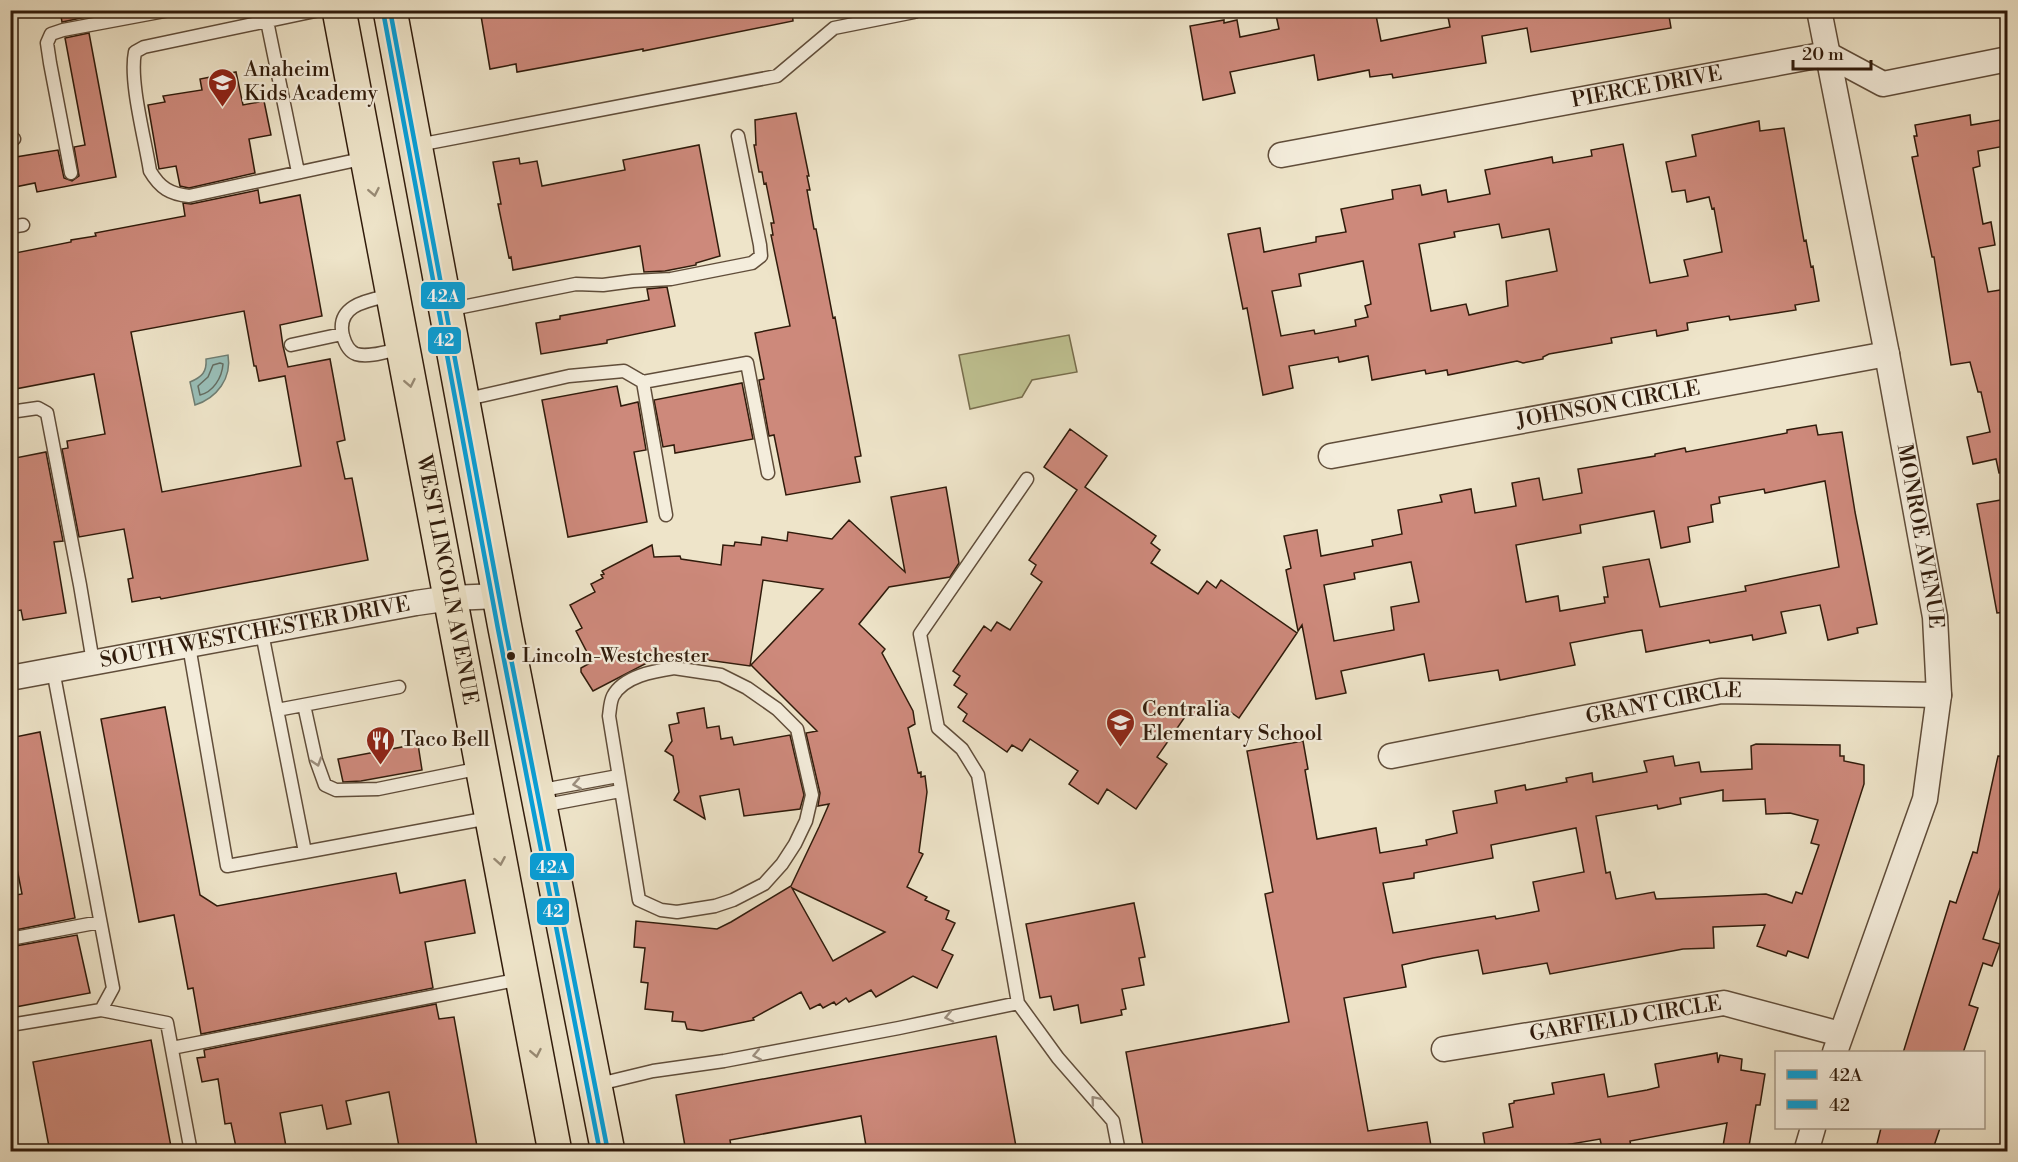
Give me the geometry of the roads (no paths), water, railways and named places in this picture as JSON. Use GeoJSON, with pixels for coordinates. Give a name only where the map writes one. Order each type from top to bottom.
{"type":"FeatureCollection","features":[{"type":"Feature","properties":{"kind":"main road","name":"WEST LINCOLN AVENUE"},"geometry":{"type":"LineString","coordinates":[[339,10],[555,1152]]}},
{"type":"Feature","properties":{"kind":"main road"},"geometry":{"type":"LineString","coordinates":[[390,10],[499,596],[608,1152]]}},
{"type":"Feature","properties":{"kind":"street","name":"MONROE AVENUE"},"geometry":{"type":"LineString","coordinates":[[1820,10],[1935,617],[1939,695],[1925,799],[1837,1043]]}},
{"type":"Feature","properties":{"kind":"street"},"geometry":{"type":"LineString","coordinates":[[1827,54],[1883,84],[2007,59]]}},
{"type":"Feature","properties":{"kind":"street","name":"PIERCE DRIVE"},"geometry":{"type":"LineString","coordinates":[[1281,156],[1827,54]]}},
{"type":"Feature","properties":{"kind":"street","name":"JOHNSON CIRCLE"},"geometry":{"type":"LineString","coordinates":[[1330,456],[1887,354]]}},
{"type":"Feature","properties":{"kind":"street","name":"SOUTH WESTCHESTER DRIVE"},"geometry":{"type":"LineString","coordinates":[[10,678],[451,597],[499,596]]}},
{"type":"Feature","properties":{"kind":"street","name":"GRANT CIRCLE"},"geometry":{"type":"LineString","coordinates":[[1391,756],[1722,691],[1939,695]]}},
{"type":"Feature","properties":{"kind":"street","name":"GARFIELD CIRCLE"},"geometry":{"type":"LineString","coordinates":[[1444,1049],[1724,1003],[1837,1043]]}},
{"type":"Feature","properties":{"kind":"street"},"geometry":{"type":"LineString","coordinates":[[1806,1152],[1813,1129]]}},
{"type":"Feature","properties":{"kind":"lane"},"geometry":{"type":"LineString","coordinates":[[70,173],[50,63],[48,43],[51,34],[170,10]]}},
{"type":"Feature","properties":{"kind":"lane"},"geometry":{"type":"LineString","coordinates":[[320,10],[144,47],[135,52],[134,80],[150,171],[156,181],[173,194],[189,196],[367,157]]}},
{"type":"Feature","properties":{"kind":"lane"},"geometry":{"type":"LineString","coordinates":[[415,146],[777,76],[834,28],[914,12],[914,10]]}},
{"type":"Feature","properties":{"kind":"lane"},"geometry":{"type":"LineString","coordinates":[[267,21],[298,172]]}},
{"type":"Feature","properties":{"kind":"lane"},"geometry":{"type":"LineString","coordinates":[[446,310],[576,285],[671,279],[752,263],[761,256],[760,245],[738,136]]}},
{"type":"Feature","properties":{"kind":"lane"},"geometry":{"type":"LineString","coordinates":[[393,295],[351,307],[343,317],[342,334],[350,351],[359,354],[404,348]]}},
{"type":"Feature","properties":{"kind":"lane"},"geometry":{"type":"LineString","coordinates":[[291,345],[342,334]]}},
{"type":"Feature","properties":{"kind":"lane"},"geometry":{"type":"LineString","coordinates":[[462,400],[569,376],[624,371],[643,381],[747,363],[768,474]]}},
{"type":"Feature","properties":{"kind":"lane"},"geometry":{"type":"LineString","coordinates":[[643,381],[666,515]]}},
{"type":"Feature","properties":{"kind":"lane"},"geometry":{"type":"LineString","coordinates":[[10,412],[38,408],[47,413],[93,662]]}},
{"type":"Feature","properties":{"kind":"lane"},"geometry":{"type":"LineString","coordinates":[[1027,479],[920,634],[938,728],[962,749],[978,776],[1018,1003],[1058,1058],[1113,1121],[1119,1152]]}},
{"type":"Feature","properties":{"kind":"lane"},"geometry":{"type":"LineString","coordinates":[[262,633],[305,852]]}},
{"type":"Feature","properties":{"kind":"lane"},"geometry":{"type":"LineString","coordinates":[[189,646],[227,866],[492,818]]}},
{"type":"Feature","properties":{"kind":"lane"},"geometry":{"type":"LineString","coordinates":[[674,668],[692,669],[722,675],[747,688],[777,709],[797,729],[812,795],[806,821],[795,844],[782,864],[764,884],[733,900],[715,906],[677,912],[661,910],[639,900],[629,829],[618,776],[609,716],[613,697],[624,685],[650,672],[674,668]]}},
{"type":"Feature","properties":{"kind":"lane"},"geometry":{"type":"LineString","coordinates":[[53,670],[113,988],[101,1010]]}},
{"type":"Feature","properties":{"kind":"lane"},"geometry":{"type":"LineString","coordinates":[[277,710],[399,687]]}},
{"type":"Feature","properties":{"kind":"lane"},"geometry":{"type":"LineString","coordinates":[[304,705],[316,760],[325,785],[336,790],[378,789],[483,767]]}},
{"type":"Feature","properties":{"kind":"lane"},"geometry":{"type":"LineString","coordinates":[[538,799],[618,776]]}},
{"type":"Feature","properties":{"kind":"lane"},"geometry":{"type":"LineString","coordinates":[[538,799],[620,790]]}},
{"type":"Feature","properties":{"kind":"lane"},"geometry":{"type":"LineString","coordinates":[[10,939],[100,922]]}},
{"type":"Feature","properties":{"kind":"lane"},"geometry":{"type":"LineString","coordinates":[[172,1048],[522,979]]}},
{"type":"Feature","properties":{"kind":"lane"},"geometry":{"type":"LineString","coordinates":[[595,1085],[653,1071],[759,1055],[1018,1003]]}},
{"type":"Feature","properties":{"kind":"lane"},"geometry":{"type":"LineString","coordinates":[[10,1025],[101,1010],[167,1023],[191,1152]]}},
{"type":"Feature","properties":{"kind":"water"},"geometry":{"type":"Polygon","coordinates":[[[228,355],[228,372],[221,386],[210,397],[195,405],[190,382],[203,373],[206,359],[228,355]]]}},
{"type":"Feature","properties":{"kind":"place","name":"Anaheim Kids Academy"},"geometry":{"type":"Point","coordinates":[223,108]}},
{"type":"Feature","properties":{"kind":"place","name":"Lincoln-Westchester"},"geometry":{"type":"Point","coordinates":[511,656]}},
{"type":"Feature","properties":{"kind":"place","name":"Centralia Elementary School"},"geometry":{"type":"Point","coordinates":[1121,748]}},
{"type":"Feature","properties":{"kind":"place","name":"Taco Bell"},"geometry":{"type":"Point","coordinates":[380,766]}}]}
